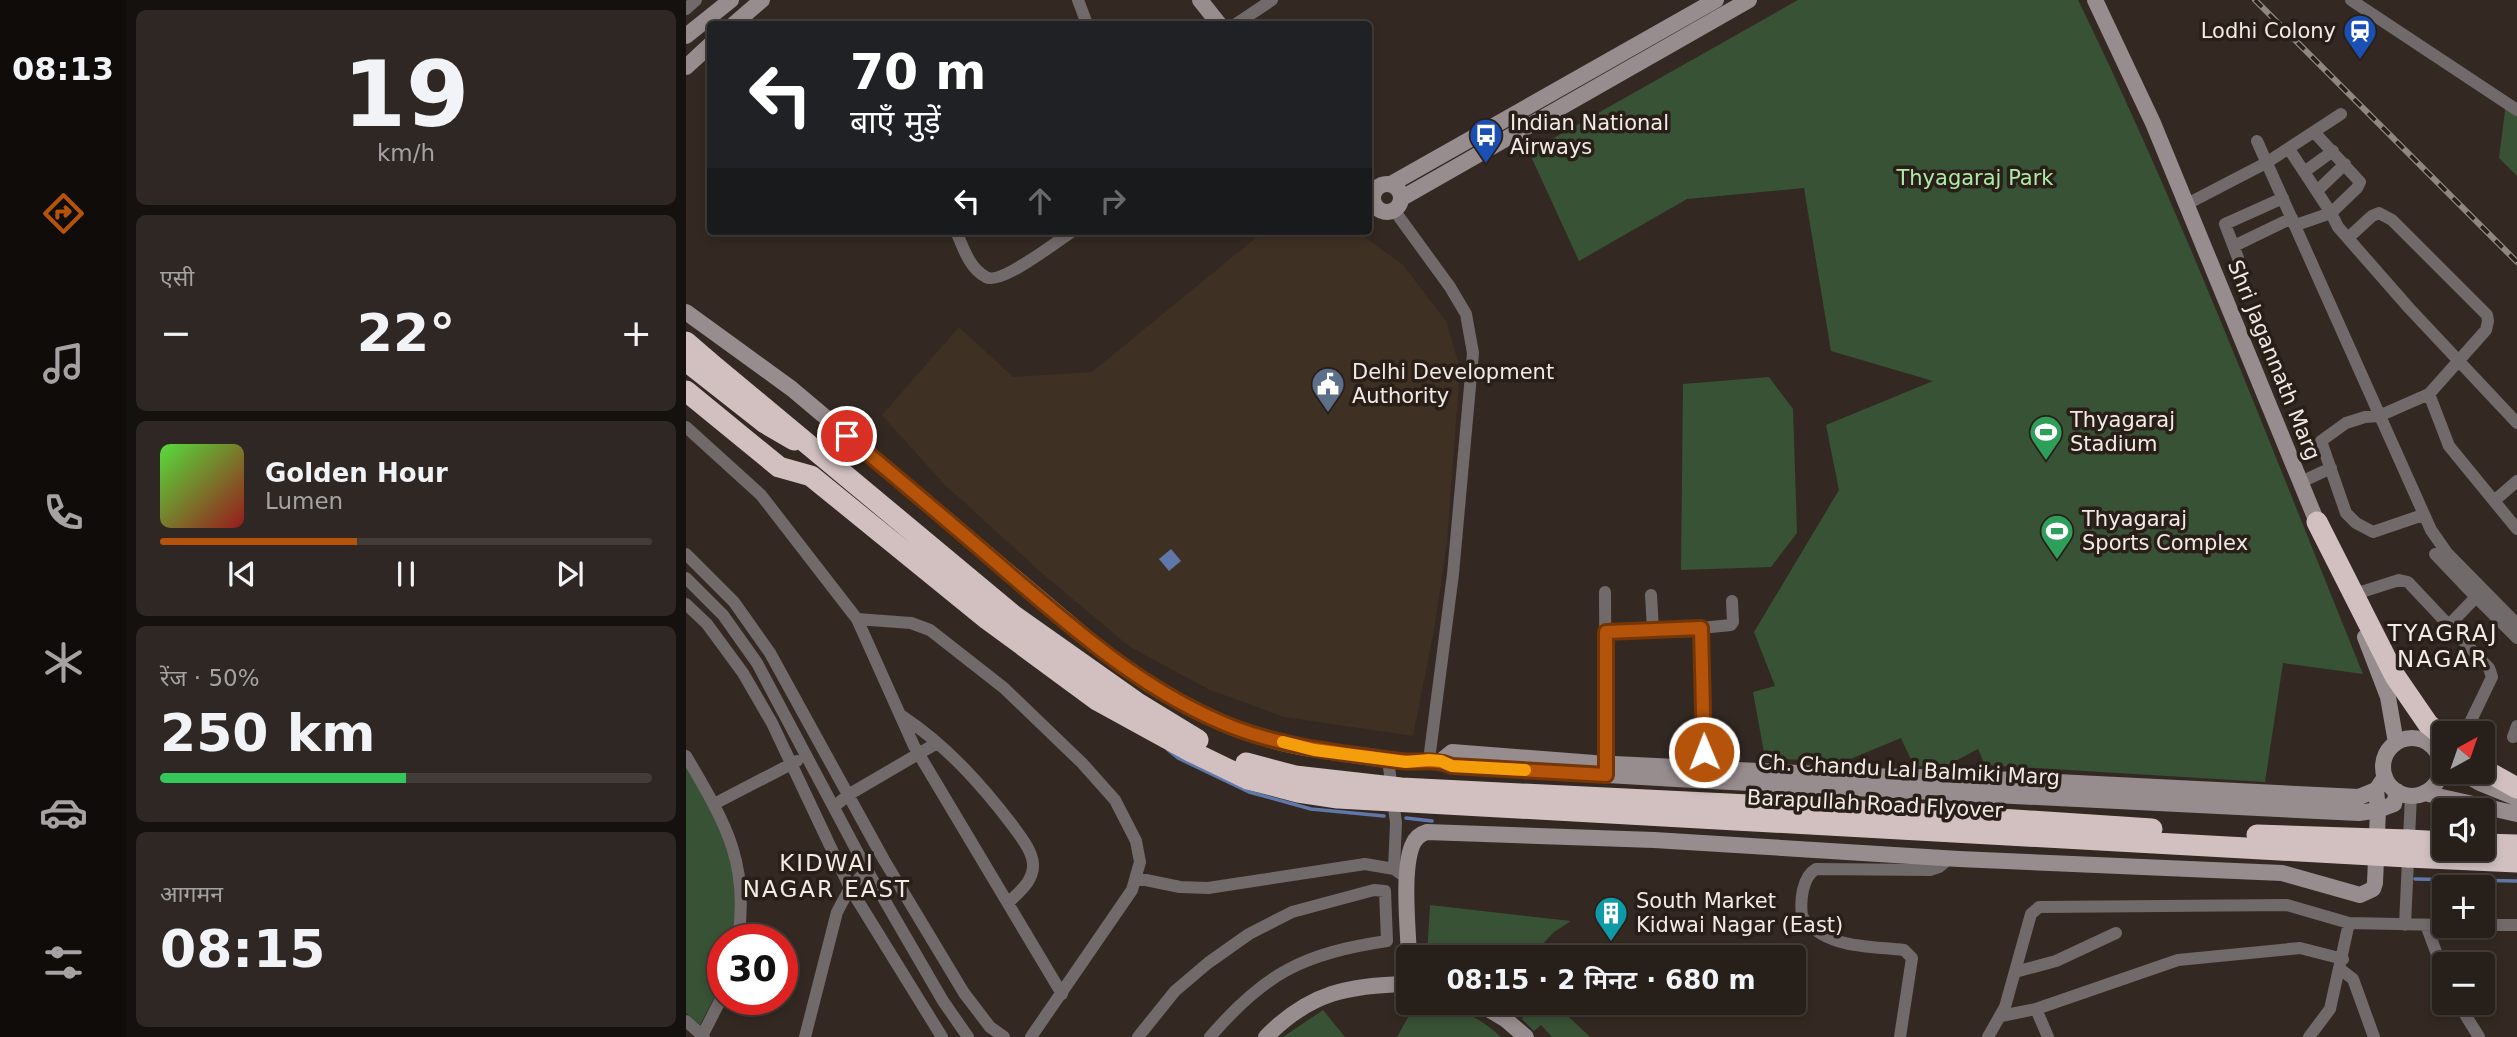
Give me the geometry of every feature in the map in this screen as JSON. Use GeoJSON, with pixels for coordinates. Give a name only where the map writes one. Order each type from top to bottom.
{"type":"FeatureCollection","features":[{"type":"Feature","properties":{"kind":"highway","name":"Barapullah Road Flyover"},"geometry":{"type":"LineString","coordinates":[[686,342],[1013,615],[1139,704],[1222,752],[1253,766],[1296,776],[1401,788],[1910,813],[2251,835],[2432,842]]}},
{"type":"Feature","properties":{"kind":"highway"},"geometry":{"type":"LineString","coordinates":[[686,361],[765,423],[830,462]]}},
{"type":"Feature","properties":{"kind":"highway","name":"Barapullah Road Flyover"},"geometry":{"type":"LineString","coordinates":[[686,391],[779,467],[811,476],[987,619],[1097,700],[1248,779],[1285,789],[1338,798],[1452,806],[2517,862]]}},
{"type":"Feature","properties":{"kind":"highway"},"geometry":{"type":"LineString","coordinates":[[2317,522],[2395,676],[2432,731]]}},
{"type":"Feature","properties":{"kind":"highway"},"geometry":{"type":"LineString","coordinates":[[2496,777],[2517,789]]}},
{"type":"Feature","properties":{"kind":"highway"},"geometry":{"type":"LineString","coordinates":[[2495,844],[2517,845]]}},
{"type":"Feature","properties":{"kind":"street"},"geometry":{"type":"LineString","coordinates":[[686,9],[696,0]]}},
{"type":"Feature","properties":{"kind":"street"},"geometry":{"type":"LineString","coordinates":[[686,36],[732,0]]}},
{"type":"Feature","properties":{"kind":"street"},"geometry":{"type":"LineString","coordinates":[[738,21],[762,0]]}},
{"type":"Feature","properties":{"kind":"street"},"geometry":{"type":"LineString","coordinates":[[1078,0],[1086,21]]}},
{"type":"Feature","properties":{"kind":"street"},"geometry":{"type":"LineString","coordinates":[[1200,0],[1217,21]]}},
{"type":"Feature","properties":{"kind":"street"},"geometry":{"type":"LineString","coordinates":[[1240,21],[1272,0]]}},
{"type":"Feature","properties":{"kind":"street"},"geometry":{"type":"LineString","coordinates":[[1716,0],[1378,186],[1372,206],[1384,212],[1731,5],[1749,0]]}},
{"type":"Feature","properties":{"kind":"street","name":"Shri Jagannath Marg"},"geometry":{"type":"LineString","coordinates":[[2095,0],[2142,99],[2187,204],[2381,678],[2388,697],[2396,743]]}},
{"type":"Feature","properties":{"kind":"street"},"geometry":{"type":"LineString","coordinates":[[2351,0],[2517,110]]}},
{"type":"Feature","properties":{"kind":"street"},"geometry":{"type":"LineString","coordinates":[[686,67],[707,49]]}},
{"type":"Feature","properties":{"kind":"street"},"geometry":{"type":"LineString","coordinates":[[2187,204],[2266,163],[2341,114]]}},
{"type":"Feature","properties":{"kind":"street"},"geometry":{"type":"LineString","coordinates":[[2283,198],[2223,219],[2236,252],[2294,221],[2331,214],[2357,188],[2360,182],[2314,132]]}},
{"type":"Feature","properties":{"kind":"street"},"geometry":{"type":"LineString","coordinates":[[2257,141],[2423,516],[2447,552],[2517,624]]}},
{"type":"Feature","properties":{"kind":"street"},"geometry":{"type":"LineString","coordinates":[[2289,149],[2348,238],[2517,423]]}},
{"type":"Feature","properties":{"kind":"street"},"geometry":{"type":"LineString","coordinates":[[2304,172],[2333,151]]}},
{"type":"Feature","properties":{"kind":"street"},"geometry":{"type":"LineString","coordinates":[[2317,191],[2345,164]]}},
{"type":"Feature","properties":{"kind":"street"},"geometry":{"type":"LineString","coordinates":[[1378,186],[1399,190],[1398,204],[1466,314],[1473,353],[1435,760]]}},
{"type":"Feature","properties":{"kind":"street"},"geometry":{"type":"LineString","coordinates":[[2348,238],[2372,216],[2379,214],[2392,220],[2487,316],[2486,330],[2429,394],[2379,415],[2347,423],[2321,441],[2346,513],[2356,523],[2373,532],[2423,516]]}},
{"type":"Feature","properties":{"kind":"street"},"geometry":{"type":"LineString","coordinates":[[958,235],[973,266],[992,279],[1008,274],[1067,235]]}},
{"type":"Feature","properties":{"kind":"street","name":"Ch. Chandu Lal Balmiki Marg"},"geometry":{"type":"LineString","coordinates":[[686,312],[782,382],[1105,653],[1154,687],[1208,717],[1271,739],[1314,750],[1406,762],[1435,760],[1452,752],[1606,769],[1974,795],[2359,813],[2378,817]]}},
{"type":"Feature","properties":{"kind":"street"},"geometry":{"type":"LineString","coordinates":[[2429,394],[2449,446],[2517,529]]}},
{"type":"Feature","properties":{"kind":"street"},"geometry":{"type":"LineString","coordinates":[[686,427],[761,495],[857,619],[919,754],[1062,995]]}},
{"type":"Feature","properties":{"kind":"street"},"geometry":{"type":"LineString","coordinates":[[2301,481],[2331,468]]}},
{"type":"Feature","properties":{"kind":"street"},"geometry":{"type":"LineString","coordinates":[[2494,501],[2517,481]]}},
{"type":"Feature","properties":{"kind":"street"},"geometry":{"type":"LineString","coordinates":[[686,554],[734,602],[770,653],[848,795],[964,993],[990,1027],[1004,1037]]}},
{"type":"Feature","properties":{"kind":"street"},"geometry":{"type":"LineString","coordinates":[[2435,554],[2517,638]]}},
{"type":"Feature","properties":{"kind":"street"},"geometry":{"type":"LineString","coordinates":[[686,578],[723,615],[757,663],[867,870],[943,1001],[968,1037]]}},
{"type":"Feature","properties":{"kind":"street"},"geometry":{"type":"LineString","coordinates":[[2356,595],[2405,580],[2449,625],[2491,672],[2489,683],[2471,721]]}},
{"type":"Feature","properties":{"kind":"street"},"geometry":{"type":"LineString","coordinates":[[1605,593],[1606,769]]}},
{"type":"Feature","properties":{"kind":"street"},"geometry":{"type":"LineString","coordinates":[[1651,595],[1653,630]]}},
{"type":"Feature","properties":{"kind":"street"},"geometry":{"type":"LineString","coordinates":[[2449,625],[2476,597]]}},
{"type":"Feature","properties":{"kind":"street"},"geometry":{"type":"LineString","coordinates":[[1606,632],[1731,625],[1732,601]]}},
{"type":"Feature","properties":{"kind":"street"},"geometry":{"type":"LineString","coordinates":[[686,604],[707,624],[743,673],[792,763],[850,888],[942,1037]]}},
{"type":"Feature","properties":{"kind":"street"},"geometry":{"type":"LineString","coordinates":[[857,619],[911,622],[930,630],[1004,688],[1082,763],[1115,800],[1136,841],[1140,862],[1136,878],[1123,904],[1062,995],[1030,1036]]}},
{"type":"Feature","properties":{"kind":"street"},"geometry":{"type":"LineString","coordinates":[[1701,628],[1705,768]]}},
{"type":"Feature","properties":{"kind":"street"},"geometry":{"type":"LineString","coordinates":[[901,716],[937,743],[990,795],[1024,841],[1033,860],[1032,873],[1026,885],[1008,904]]}},
{"type":"Feature","properties":{"kind":"street"},"geometry":{"type":"LineString","coordinates":[[1400,873],[1411,847],[1420,834],[1427,832],[1798,847],[1950,858],[2283,873],[2360,895],[2373,889],[2375,883],[2380,783],[2385,758],[2396,743],[2404,739],[2423,740],[2432,745]]}},
{"type":"Feature","properties":{"kind":"street"},"geometry":{"type":"LineString","coordinates":[[834,807],[848,795],[937,743]]}},
{"type":"Feature","properties":{"kind":"street"},"geometry":{"type":"LineString","coordinates":[[714,803],[806,755]]}},
{"type":"Feature","properties":{"kind":"street"},"geometry":{"type":"LineString","coordinates":[[686,756],[714,803],[739,867],[742,906],[740,924]]}},
{"type":"Feature","properties":{"kind":"street"},"geometry":{"type":"LineString","coordinates":[[1388,759],[1408,945]]}},
{"type":"Feature","properties":{"kind":"street","name":"Ch. Chandu Lal Balmiki Marg"},"geometry":{"type":"LineString","coordinates":[[1606,769],[1705,768],[1861,776],[1974,778],[2359,797],[2380,783]]}},
{"type":"Feature","properties":{"kind":"street"},"geometry":{"type":"LineString","coordinates":[[1974,778],[1974,795]]}},
{"type":"Feature","properties":{"kind":"street"},"geometry":{"type":"LineString","coordinates":[[2380,783],[2411,793],[2517,814]]}},
{"type":"Feature","properties":{"kind":"street"},"geometry":{"type":"LineString","coordinates":[[2378,817],[2411,793],[2432,783]]}},
{"type":"Feature","properties":{"kind":"street"},"geometry":{"type":"LineString","coordinates":[[2482,784],[2517,798]]}},
{"type":"Feature","properties":{"kind":"street"},"geometry":{"type":"LineString","coordinates":[[2405,925],[2411,793]]}},
{"type":"Feature","properties":{"kind":"street"},"geometry":{"type":"LineString","coordinates":[[1900,1037],[1912,958],[1910,953],[1836,942],[1821,933],[1802,916],[1805,879],[1808,873],[1816,869],[1930,870],[1950,858]]}},
{"type":"Feature","properties":{"kind":"street"},"geometry":{"type":"LineString","coordinates":[[1136,878],[1180,887],[1208,888],[1365,864],[1400,873]]}},
{"type":"Feature","properties":{"kind":"street"},"geometry":{"type":"LineString","coordinates":[[805,1037],[837,912],[850,888],[867,870]]}},
{"type":"Feature","properties":{"kind":"street"},"geometry":{"type":"LineString","coordinates":[[1138,1037],[1175,992],[1249,934],[1292,912],[1374,890],[1385,891],[1387,941],[1314,956],[1276,975],[1241,1002],[1216,1035]]}},
{"type":"Feature","properties":{"kind":"street"},"geometry":{"type":"LineString","coordinates":[[1988,1037],[2001,1016],[2031,914],[2039,907],[2287,905],[2349,923],[2432,925]]}},
{"type":"Feature","properties":{"kind":"street"},"geometry":{"type":"LineString","coordinates":[[2309,1037],[2328,1013],[2342,964],[2349,923]]}},
{"type":"Feature","properties":{"kind":"street"},"geometry":{"type":"LineString","coordinates":[[2426,925],[2436,952]]}},
{"type":"Feature","properties":{"kind":"street"},"geometry":{"type":"LineString","coordinates":[[2495,925],[2517,925]]}},
{"type":"Feature","properties":{"kind":"street"},"geometry":{"type":"LineString","coordinates":[[2015,972],[2056,961],[2116,933]]}},
{"type":"Feature","properties":{"kind":"street"},"geometry":{"type":"LineString","coordinates":[[2001,1016],[2036,1009],[2188,958],[2300,948],[2342,964],[2353,979],[2374,1037]]}},
{"type":"Feature","properties":{"kind":"street"},"geometry":{"type":"LineString","coordinates":[[1266,1037],[1312,1002],[1332,992],[1396,984]]}},
{"type":"Feature","properties":{"kind":"street"},"geometry":{"type":"LineString","coordinates":[[2036,1009],[2044,1034]]}},
{"type":"Feature","properties":{"kind":"street"},"geometry":{"type":"LineString","coordinates":[[694,1032],[707,1015]]}},
{"type":"Feature","properties":{"kind":"street"},"geometry":{"type":"LineString","coordinates":[[1498,1015],[1526,1037]]}},
{"type":"Feature","properties":{"kind":"street"},"geometry":{"type":"LineString","coordinates":[[2465,1015],[2479,1037]]}},
{"type":"Feature","properties":{"kind":"shaded area"},"geometry":{"type":"Polygon","coordinates":[[[1259,235],[1361,235],[1403,265],[1446,321],[1460,369],[1447,542],[1434,630],[1413,736],[1284,717],[1210,690],[1130,647],[1044,575],[943,483],[882,415],[959,327],[1013,377],[1092,372],[1259,235]]]}},
{"type":"Feature","properties":{"kind":"green space","name":"Thyagaraj Park"},"geometry":{"type":"Polygon","coordinates":[[[1798,0],[2078,0],[2191,250],[2363,674],[2283,663],[2265,782],[1985,765],[1978,749],[1944,767],[1914,766],[1901,738],[1843,762],[1765,758],[1753,692],[1775,686],[1754,632],[1839,490],[1826,425],[1933,381],[1831,351],[1804,188],[1687,199],[1579,261],[1529,152],[1798,0]]]}},
{"type":"Feature","properties":{"kind":"green space"},"geometry":{"type":"Polygon","coordinates":[[[2506,103],[2517,110],[2517,176],[2499,158],[2506,103]]]}},
{"type":"Feature","properties":{"kind":"green space"},"geometry":{"type":"Polygon","coordinates":[[[1769,377],[1793,409],[1797,533],[1771,567],[1681,570],[1683,384],[1769,377]]]}},
{"type":"Feature","properties":{"kind":"green space"},"geometry":{"type":"Polygon","coordinates":[[[686,768],[726,842],[735,874],[737,908],[736,924],[707,924],[707,1012],[700,1025],[686,1013],[686,768]]]}},
{"type":"Feature","properties":{"kind":"green space"},"geometry":{"type":"Polygon","coordinates":[[[1430,905],[1571,921],[1554,932],[1542,945],[1428,945],[1430,905]]]}},
{"type":"Feature","properties":{"kind":"green space"},"geometry":{"type":"Polygon","coordinates":[[[1323,1010],[1345,1037],[1283,1037],[1323,1010]]]}},
{"type":"Feature","properties":{"kind":"green space"},"geometry":{"type":"Polygon","coordinates":[[[1409,1015],[1470,1015],[1501,1037],[1397,1037],[1409,1015]]]}},
{"type":"Feature","properties":{"kind":"green space"},"geometry":{"type":"Polygon","coordinates":[[[1524,1015],[1567,1015],[1590,1037],[1552,1037],[1541,1025],[1534,1031],[1522,1019],[1524,1015]]]}},
{"type":"Feature","properties":{"kind":"water"},"geometry":{"type":"Polygon","coordinates":[[[1171,549],[1181,561],[1169,571],[1159,559],[1171,549]]]}},
{"type":"Feature","properties":{"kind":"waterway"},"geometry":{"type":"LineString","coordinates":[[1168,750],[1178,758],[1249,792],[1311,809],[1384,816]]}},
{"type":"Feature","properties":{"kind":"waterway"},"geometry":{"type":"LineString","coordinates":[[1406,818],[1432,821]]}},
{"type":"Feature","properties":{"kind":"waterway"},"geometry":{"type":"LineString","coordinates":[[2415,879],[2517,881]]}},
{"type":"Feature","properties":{"kind":"railway"},"geometry":{"type":"LineString","coordinates":[[2255,0],[2517,262]]}},
{"type":"Feature","properties":{"kind":"slow traffic"},"geometry":{"type":"LineString","coordinates":[[1283,742],[1314,750],[1406,762],[1429,760],[1452,766],[1525,770]]}},
{"type":"Feature","properties":{"kind":"place","name":"Lodhi Colony"},"geometry":{"type":"Point","coordinates":[2360,61]}},
{"type":"Feature","properties":{"kind":"place","name":"Indian National Airways"},"geometry":{"type":"Point","coordinates":[1486,165]}},
{"type":"Feature","properties":{"kind":"place","name":"Delhi Development Authority"},"geometry":{"type":"Point","coordinates":[1328,414]}},
{"type":"Feature","properties":{"kind":"place","name":"Thyagaraj Stadium"},"geometry":{"type":"Point","coordinates":[2046,462]}},
{"type":"Feature","properties":{"kind":"place","name":"Thyagaraj Sports Complex"},"geometry":{"type":"Point","coordinates":[2057,561]}},
{"type":"Feature","properties":{"kind":"place","name":"South Market Kidwai Nagar (East)"},"geometry":{"type":"Point","coordinates":[1611,943]}},
{"type":"Feature","properties":{"kind":"district","name":"TYAGRAJ NAGAR"},"geometry":{"type":"Point","coordinates":[2443,646]}},
{"type":"Feature","properties":{"kind":"district","name":"KIDWAI NAGAR EAST"},"geometry":{"type":"Point","coordinates":[827,876]}},
{"type":"Feature","properties":{"kind":"route"},"geometry":{"type":"LineString","coordinates":[[847,436],[1057,615],[1130,672],[1208,717],[1237,729],[1314,750],[1406,762],[1429,760],[1452,766],[1606,775],[1606,632],[1701,628],[1704,752]]}}]}
